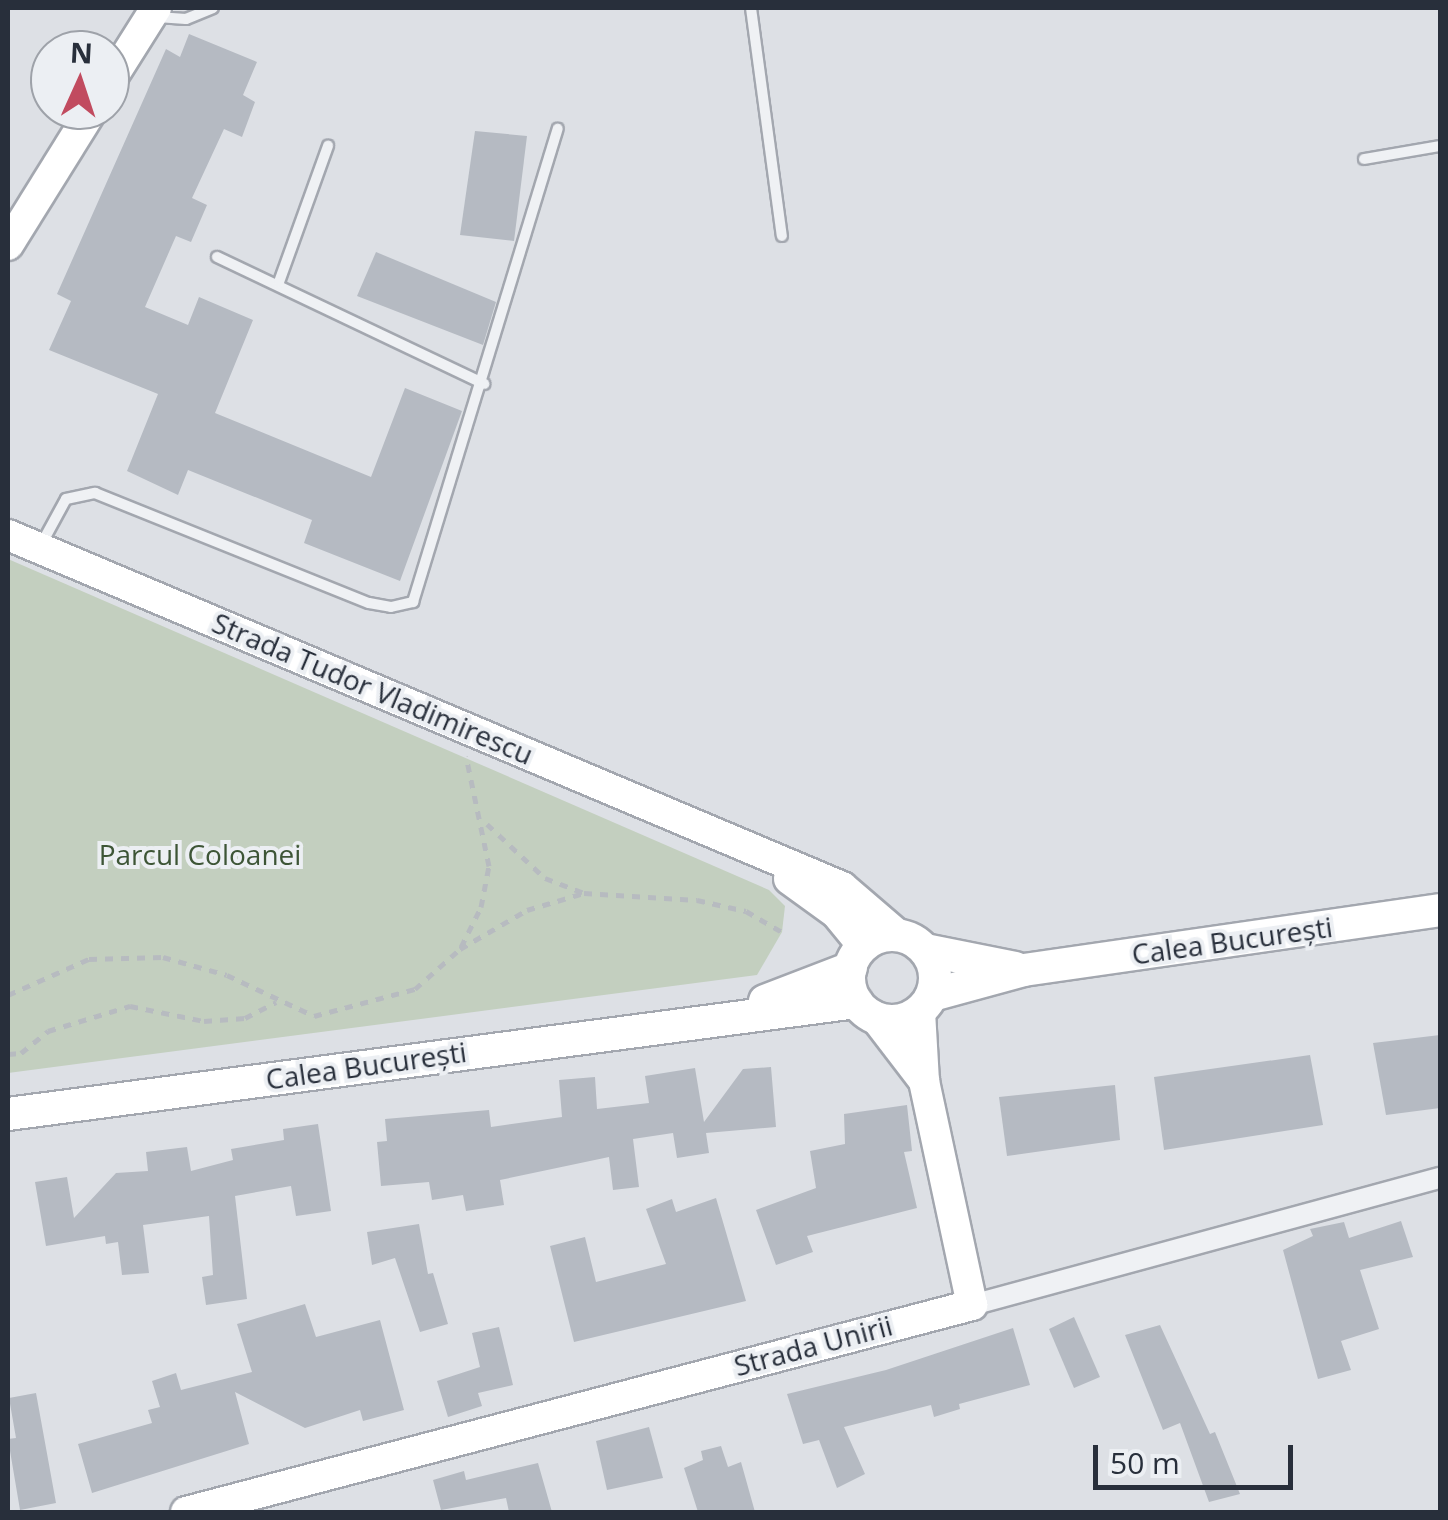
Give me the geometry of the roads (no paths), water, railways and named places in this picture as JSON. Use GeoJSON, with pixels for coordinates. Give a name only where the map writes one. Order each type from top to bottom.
{"type":"FeatureCollection","features":[{"type":"Feature","properties":{"kind":"main road"},"geometry":{"type":"LineString","coordinates":[[130,49],[153,12]]}},
{"type":"Feature","properties":{"kind":"main road"},"geometry":{"type":"LineString","coordinates":[[8,245],[80,130]]}},
{"type":"Feature","properties":{"kind":"main road","name":"Strada Tudor Vladimirescu"},"geometry":{"type":"LineString","coordinates":[[8,536],[842,887],[912,943]]}},
{"type":"Feature","properties":{"kind":"main road","name":"Strada Tudor Vladimirescu"},"geometry":{"type":"LineString","coordinates":[[737,843],[824,902],[857,957]]}},
{"type":"Feature","properties":{"kind":"main road","name":"Calea București"},"geometry":{"type":"LineString","coordinates":[[8,1114],[724,1017],[866,1009],[898,1020],[926,1003],[1024,970],[1440,910]]}},
{"type":"Feature","properties":{"kind":"main road"},"geometry":{"type":"LineString","coordinates":[[912,943],[936,979],[926,1003],[924,1081],[972,1304]]}},
{"type":"Feature","properties":{"kind":"main road","name":"Calea București"},"geometry":{"type":"LineString","coordinates":[[724,1017],[857,957],[912,943],[1024,970]]}},
{"type":"Feature","properties":{"kind":"main road"},"geometry":{"type":"LineString","coordinates":[[857,957],[866,1009],[924,1081]]}},
{"type":"Feature","properties":{"kind":"main road","name":"Strada Unirii"},"geometry":{"type":"LineString","coordinates":[[186,1512],[972,1304]]}},
{"type":"Feature","properties":{"kind":"street","name":"Strada Unirii"},"geometry":{"type":"LineString","coordinates":[[972,1304],[1440,1178]]}},
{"type":"Feature","properties":{"kind":"lane"},"geometry":{"type":"LineString","coordinates":[[153,12],[186,18],[212,8]]}},
{"type":"Feature","properties":{"kind":"lane"},"geometry":{"type":"LineString","coordinates":[[751,8],[782,236]]}},
{"type":"Feature","properties":{"kind":"lane"},"geometry":{"type":"LineString","coordinates":[[39,549],[66,499],[96,493],[369,603],[391,608],[413,602],[484,384],[558,129]]}},
{"type":"Feature","properties":{"kind":"lane"},"geometry":{"type":"LineString","coordinates":[[279,282],[328,146]]}},
{"type":"Feature","properties":{"kind":"lane"},"geometry":{"type":"LineString","coordinates":[[1364,158],[1440,146]]}},
{"type":"Feature","properties":{"kind":"lane"},"geometry":{"type":"LineString","coordinates":[[217,257],[279,282],[484,384]]}},
{"type":"Feature","properties":{"kind":"park label","name":"Parcul Coloanei"},"geometry":{"type":"Point","coordinates":[200,854]}}]}
